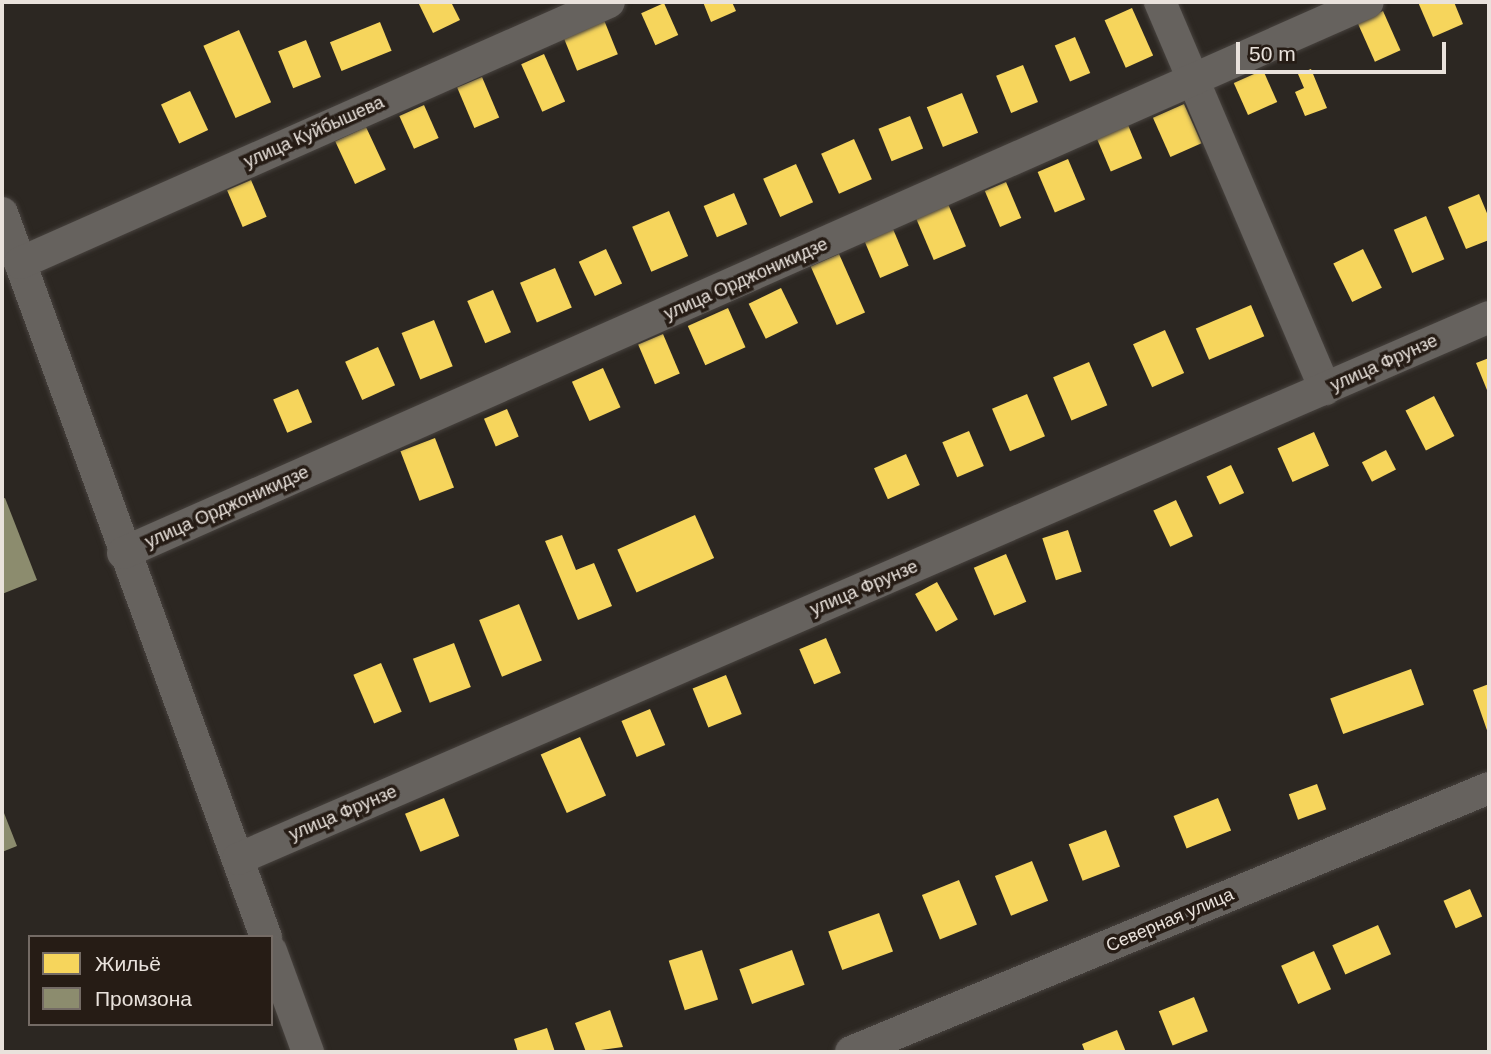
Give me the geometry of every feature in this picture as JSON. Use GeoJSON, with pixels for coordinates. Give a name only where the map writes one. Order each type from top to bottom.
{"type":"FeatureCollection","features":[{"type":"Feature","properties":{"kind":"street","name":"улица Куйбышева"},"geometry":{"type":"LineString","coordinates":[[20,262],[608,2]]}},
{"type":"Feature","properties":{"kind":"street"},"geometry":{"type":"LineString","coordinates":[[1160,2],[1325,389]]}},
{"type":"Feature","properties":{"kind":"street","name":"улица Орджоникидзе"},"geometry":{"type":"LineString","coordinates":[[123,553],[1368,2]]}},
{"type":"Feature","properties":{"kind":"street"},"geometry":{"type":"LineString","coordinates":[[2,213],[123,553],[265,935]]}},
{"type":"Feature","properties":{"kind":"street","name":"улица Фрунзе"},"geometry":{"type":"LineString","coordinates":[[238,859],[1489,317]]}},
{"type":"Feature","properties":{"kind":"street","name":"Северная улица"},"geometry":{"type":"LineString","coordinates":[[851,1052],[1489,788]]}},
{"type":"Feature","properties":{"kind":"street"},"geometry":{"type":"LineString","coordinates":[[273,956],[308,1052]]}},
{"type":"Feature","properties":{"kind":"building: Жильё"},"geometry":{"type":"Polygon","coordinates":[[[418,2],[451,2],[460,20],[433,33],[418,2]]]}},
{"type":"Feature","properties":{"kind":"building: Жильё"},"geometry":{"type":"Polygon","coordinates":[[[703,2],[732,2],[736,11],[711,22],[703,2]]]}},
{"type":"Feature","properties":{"kind":"building: Жильё"},"geometry":{"type":"Polygon","coordinates":[[[1418,2],[1454,2],[1463,24],[1433,37],[1418,2]]]}},
{"type":"Feature","properties":{"kind":"building: Жильё"},"geometry":{"type":"Polygon","coordinates":[[[664,3],[678,35],[655,45],[641,13],[664,3]]]}},
{"type":"Feature","properties":{"kind":"building: Жильё"},"geometry":{"type":"Polygon","coordinates":[[[1132,8],[1153,56],[1126,68],[1105,20],[1132,8]]]}},
{"type":"Feature","properties":{"kind":"building: Жильё"},"geometry":{"type":"Polygon","coordinates":[[[1383,11],[1400,50],[1375,62],[1357,22],[1383,11]]]}},
{"type":"Feature","properties":{"kind":"building: Жильё"},"geometry":{"type":"Polygon","coordinates":[[[604,20],[618,54],[577,71],[563,36],[604,20]]]}},
{"type":"Feature","properties":{"kind":"building: Жильё"},"geometry":{"type":"Polygon","coordinates":[[[380,22],[392,51],[342,71],[330,42],[380,22]]]}},
{"type":"Feature","properties":{"kind":"building: Жильё"},"geometry":{"type":"Polygon","coordinates":[[[239,30],[271,102],[236,118],[203,46],[239,30]]]}},
{"type":"Feature","properties":{"kind":"building: Жильё"},"geometry":{"type":"Polygon","coordinates":[[[1075,37],[1090,73],[1070,81],[1055,46],[1075,37]]]}},
{"type":"Feature","properties":{"kind":"building: Жильё"},"geometry":{"type":"Polygon","coordinates":[[[306,40],[321,77],[293,88],[278,51],[306,40]]]}},
{"type":"Feature","properties":{"kind":"building: Жильё"},"geometry":{"type":"Polygon","coordinates":[[[544,54],[565,102],[542,112],[521,64],[544,54]]]}},
{"type":"Feature","properties":{"kind":"building: Жильё"},"geometry":{"type":"Polygon","coordinates":[[[1023,65],[1038,102],[1011,113],[996,76],[1023,65]]]}},
{"type":"Feature","properties":{"kind":"building: Жильё"},"geometry":{"type":"Polygon","coordinates":[[[1311,69],[1327,108],[1305,116],[1295,92],[1304,88],[1298,74],[1311,69]]]}},
{"type":"Feature","properties":{"kind":"building: Жильё"},"geometry":{"type":"Polygon","coordinates":[[[1263,70],[1277,102],[1248,115],[1234,83],[1263,70]]]}},
{"type":"Feature","properties":{"kind":"building: Жильё"},"geometry":{"type":"Polygon","coordinates":[[[482,77],[499,118],[474,128],[457,88],[482,77]]]}},
{"type":"Feature","properties":{"kind":"building: Жильё"},"geometry":{"type":"Polygon","coordinates":[[[190,91],[208,130],[179,143],[161,105],[190,91]]]}},
{"type":"Feature","properties":{"kind":"building: Жильё"},"geometry":{"type":"Polygon","coordinates":[[[962,93],[978,133],[943,147],[927,107],[962,93]]]}},
{"type":"Feature","properties":{"kind":"building: Жильё"},"geometry":{"type":"Polygon","coordinates":[[[1184,104],[1201,143],[1170,157],[1153,118],[1184,104]]]}},
{"type":"Feature","properties":{"kind":"building: Жильё"},"geometry":{"type":"Polygon","coordinates":[[[424,105],[439,138],[414,149],[399,116],[424,105]]]}},
{"type":"Feature","properties":{"kind":"building: Жильё"},"geometry":{"type":"Polygon","coordinates":[[[910,116],[923,148],[892,161],[878,129],[910,116]]]}},
{"type":"Feature","properties":{"kind":"building: Жильё"},"geometry":{"type":"Polygon","coordinates":[[[1128,125],[1142,158],[1111,171],[1097,138],[1128,125]]]}},
{"type":"Feature","properties":{"kind":"building: Жильё"},"geometry":{"type":"Polygon","coordinates":[[[366,127],[386,170],[355,184],[335,141],[366,127]]]}},
{"type":"Feature","properties":{"kind":"building: Жильё"},"geometry":{"type":"Polygon","coordinates":[[[854,139],[872,179],[839,194],[821,154],[854,139]]]}},
{"type":"Feature","properties":{"kind":"building: Жильё"},"geometry":{"type":"Polygon","coordinates":[[[1068,159],[1085,200],[1055,212],[1038,172],[1068,159]]]}},
{"type":"Feature","properties":{"kind":"building: Жильё"},"geometry":{"type":"Polygon","coordinates":[[[796,164],[813,202],[780,217],[763,179],[796,164]]]}},
{"type":"Feature","properties":{"kind":"building: Жильё"},"geometry":{"type":"Polygon","coordinates":[[[251,180],[267,217],[243,227],[227,190],[251,180]]]}},
{"type":"Feature","properties":{"kind":"building: Жильё"},"geometry":{"type":"Polygon","coordinates":[[[1006,182],[1021,218],[1000,227],[985,191],[1006,182]]]}},
{"type":"Feature","properties":{"kind":"building: Жильё"},"geometry":{"type":"Polygon","coordinates":[[[734,193],[747,224],[717,237],[704,206],[734,193]]]}},
{"type":"Feature","properties":{"kind":"building: Жильё"},"geometry":{"type":"Polygon","coordinates":[[[1479,194],[1489,218],[1489,240],[1466,249],[1448,207],[1479,194]]]}},
{"type":"Feature","properties":{"kind":"building: Жильё"},"geometry":{"type":"Polygon","coordinates":[[[948,204],[966,246],[934,260],[916,218],[948,204]]]}},
{"type":"Feature","properties":{"kind":"building: Жильё"},"geometry":{"type":"Polygon","coordinates":[[[669,211],[688,256],[651,272],[632,227],[669,211]]]}},
{"type":"Feature","properties":{"kind":"building: Жильё"},"geometry":{"type":"Polygon","coordinates":[[[1426,216],[1444,259],[1412,273],[1394,230],[1426,216]]]}},
{"type":"Feature","properties":{"kind":"building: Жильё"},"geometry":{"type":"Polygon","coordinates":[[[893,229],[909,266],[880,278],[864,241],[893,229]]]}},
{"type":"Feature","properties":{"kind":"building: Жильё"},"geometry":{"type":"Polygon","coordinates":[[[606,249],[622,283],[595,296],[579,262],[606,249]]]}},
{"type":"Feature","properties":{"kind":"building: Жильё"},"geometry":{"type":"Polygon","coordinates":[[[1363,249],[1382,288],[1352,302],[1333,263],[1363,249]]]}},
{"type":"Feature","properties":{"kind":"building: Жильё"},"geometry":{"type":"Polygon","coordinates":[[[839,254],[865,312],[837,325],[811,267],[839,254]]]}},
{"type":"Feature","properties":{"kind":"building: Жильё"},"geometry":{"type":"Polygon","coordinates":[[[555,268],[572,308],[537,322],[520,283],[555,268]]]}},
{"type":"Feature","properties":{"kind":"building: Жильё"},"geometry":{"type":"Polygon","coordinates":[[[781,288],[798,323],[766,339],[749,304],[781,288]]]}},
{"type":"Feature","properties":{"kind":"building: Жильё"},"geometry":{"type":"Polygon","coordinates":[[[493,290],[511,332],[485,343],[467,301],[493,290]]]}},
{"type":"Feature","properties":{"kind":"building: Жильё"},"geometry":{"type":"Polygon","coordinates":[[[1251,305],[1264,336],[1209,360],[1196,328],[1251,305]]]}},
{"type":"Feature","properties":{"kind":"building: Жильё"},"geometry":{"type":"Polygon","coordinates":[[[728,308],[745,347],[705,365],[688,326],[728,308]]]}},
{"type":"Feature","properties":{"kind":"building: Жильё"},"geometry":{"type":"Polygon","coordinates":[[[434,320],[453,366],[420,379],[402,333],[434,320]]]}},
{"type":"Feature","properties":{"kind":"building: Жильё"},"geometry":{"type":"Polygon","coordinates":[[[1165,330],[1184,373],[1152,387],[1133,344],[1165,330]]]}},
{"type":"Feature","properties":{"kind":"building: Жильё"},"geometry":{"type":"Polygon","coordinates":[[[663,334],[680,374],[655,384],[638,345],[663,334]]]}},
{"type":"Feature","properties":{"kind":"building: Жильё"},"geometry":{"type":"Polygon","coordinates":[[[378,347],[395,385],[362,400],[345,362],[378,347]]]}},
{"type":"Feature","properties":{"kind":"building: Жильё"},"geometry":{"type":"Polygon","coordinates":[[[1489,358],[1489,395],[1476,363],[1489,358]]]}},
{"type":"Feature","properties":{"kind":"building: Жильё"},"geometry":{"type":"Polygon","coordinates":[[[1089,362],[1107,405],[1071,421],[1053,377],[1089,362]]]}},
{"type":"Feature","properties":{"kind":"building: Жильё"},"geometry":{"type":"Polygon","coordinates":[[[603,368],[620,407],[589,421],[572,382],[603,368]]]}},
{"type":"Feature","properties":{"kind":"building: Жильё"},"geometry":{"type":"Polygon","coordinates":[[[298,389],[312,422],[287,433],[273,400],[298,389]]]}},
{"type":"Feature","properties":{"kind":"building: Жильё"},"geometry":{"type":"Polygon","coordinates":[[[1027,394],[1045,436],[1010,451],[992,409],[1027,394]]]}},
{"type":"Feature","properties":{"kind":"building: Жильё"},"geometry":{"type":"Polygon","coordinates":[[[1434,396],[1454,436],[1426,451],[1405,411],[1434,396]]]}},
{"type":"Feature","properties":{"kind":"building: Жильё"},"geometry":{"type":"Polygon","coordinates":[[[507,409],[519,437],[496,446],[484,419],[507,409]]]}},
{"type":"Feature","properties":{"kind":"building: Жильё"},"geometry":{"type":"Polygon","coordinates":[[[969,431],[984,466],[957,477],[942,442],[969,431]]]}},
{"type":"Feature","properties":{"kind":"building: Жильё"},"geometry":{"type":"Polygon","coordinates":[[[1314,432],[1329,466],[1293,482],[1277,448],[1314,432]]]}},
{"type":"Feature","properties":{"kind":"building: Жильё"},"geometry":{"type":"Polygon","coordinates":[[[435,438],[454,487],[419,501],[400,451],[435,438]]]}},
{"type":"Feature","properties":{"kind":"building: Жильё"},"geometry":{"type":"Polygon","coordinates":[[[1386,450],[1396,470],[1372,482],[1362,462],[1386,450]]]}},
{"type":"Feature","properties":{"kind":"building: Жильё"},"geometry":{"type":"Polygon","coordinates":[[[906,454],[920,485],[888,499],[874,468],[906,454]]]}},
{"type":"Feature","properties":{"kind":"building: Жильё"},"geometry":{"type":"Polygon","coordinates":[[[1231,465],[1244,493],[1220,505],[1207,476],[1231,465]]]}},
{"type":"Feature","properties":{"kind":"building: Жильё"},"geometry":{"type":"Polygon","coordinates":[[[1176,500],[1193,536],[1170,547],[1153,511],[1176,500]]]}},
{"type":"Feature","properties":{"kind":"building: Жильё"},"geometry":{"type":"Polygon","coordinates":[[[695,515],[714,558],[636,593],[617,550],[695,515]]]}},
{"type":"Feature","properties":{"kind":"building: Жильё"},"geometry":{"type":"Polygon","coordinates":[[[1068,530],[1082,572],[1056,580],[1042,538],[1068,530]]]}},
{"type":"Feature","properties":{"kind":"building: Жильё"},"geometry":{"type":"Polygon","coordinates":[[[562,535],[576,570],[594,563],[612,606],[578,620],[545,541],[562,535]]]}},
{"type":"Feature","properties":{"kind":"building: Жильё"},"geometry":{"type":"Polygon","coordinates":[[[1006,554],[1026,602],[994,616],[974,568],[1006,554]]]}},
{"type":"Feature","properties":{"kind":"building: Жильё"},"geometry":{"type":"Polygon","coordinates":[[[937,582],[958,620],[936,632],[915,594],[937,582]]]}},
{"type":"Feature","properties":{"kind":"building: Жильё"},"geometry":{"type":"Polygon","coordinates":[[[519,604],[542,661],[502,677],[479,620],[519,604]]]}},
{"type":"Feature","properties":{"kind":"building: Жильё"},"geometry":{"type":"Polygon","coordinates":[[[826,638],[841,673],[814,684],[799,649],[826,638]]]}},
{"type":"Feature","properties":{"kind":"building: Жильё"},"geometry":{"type":"Polygon","coordinates":[[[454,643],[471,687],[430,703],[413,659],[454,643]]]}},
{"type":"Feature","properties":{"kind":"building: Жильё"},"geometry":{"type":"Polygon","coordinates":[[[381,663],[402,712],[374,724],[353,675],[381,663]]]}},
{"type":"Feature","properties":{"kind":"building: Жильё"},"geometry":{"type":"Polygon","coordinates":[[[1411,669],[1424,705],[1343,734],[1330,698],[1411,669]]]}},
{"type":"Feature","properties":{"kind":"building: Жильё"},"geometry":{"type":"Polygon","coordinates":[[[726,675],[742,714],[708,727],[693,688],[726,675]]]}},
{"type":"Feature","properties":{"kind":"building: Жильё"},"geometry":{"type":"Polygon","coordinates":[[[1489,684],[1489,736],[1473,690],[1489,684]]]}},
{"type":"Feature","properties":{"kind":"building: Жильё"},"geometry":{"type":"Polygon","coordinates":[[[650,709],[665,745],[637,757],[621,721],[650,709]]]}},
{"type":"Feature","properties":{"kind":"building: Жильё"},"geometry":{"type":"Polygon","coordinates":[[[580,737],[606,795],[567,813],[541,754],[580,737]]]}},
{"type":"Feature","properties":{"kind":"building: Жильё"},"geometry":{"type":"Polygon","coordinates":[[[1317,784],[1326,809],[1298,820],[1289,794],[1317,784]]]}},
{"type":"Feature","properties":{"kind":"building: Жильё"},"geometry":{"type":"Polygon","coordinates":[[[444,798],[459,836],[420,852],[405,814],[444,798]]]}},
{"type":"Feature","properties":{"kind":"building: Жильё"},"geometry":{"type":"Polygon","coordinates":[[[1218,798],[1231,830],[1187,848],[1173,816],[1218,798]]]}},
{"type":"Feature","properties":{"kind":"building: Жильё"},"geometry":{"type":"Polygon","coordinates":[[[1106,830],[1120,866],[1083,881],[1069,844],[1106,830]]]}},
{"type":"Feature","properties":{"kind":"building: Жильё"},"geometry":{"type":"Polygon","coordinates":[[[1032,861],[1048,901],[1011,916],[995,876],[1032,861]]]}},
{"type":"Feature","properties":{"kind":"building: Жильё"},"geometry":{"type":"Polygon","coordinates":[[[959,880],[977,925],[940,939],[922,895],[959,880]]]}},
{"type":"Feature","properties":{"kind":"building: Жильё"},"geometry":{"type":"Polygon","coordinates":[[[1470,889],[1482,916],[1456,928],[1444,901],[1470,889]]]}},
{"type":"Feature","properties":{"kind":"building: Жильё"},"geometry":{"type":"Polygon","coordinates":[[[879,913],[893,952],[842,970],[828,931],[879,913]]]}},
{"type":"Feature","properties":{"kind":"building: Жильё"},"geometry":{"type":"Polygon","coordinates":[[[1378,925],[1391,954],[1345,975],[1332,945],[1378,925]]]}},
{"type":"Feature","properties":{"kind":"building: Жильё"},"geometry":{"type":"Polygon","coordinates":[[[702,950],[718,999],[685,1010],[669,961],[702,950]]]}},
{"type":"Feature","properties":{"kind":"building: Жильё"},"geometry":{"type":"Polygon","coordinates":[[[792,950],[805,985],[752,1004],[739,969],[792,950]]]}},
{"type":"Feature","properties":{"kind":"building: Жильё"},"geometry":{"type":"Polygon","coordinates":[[[1314,951],[1331,989],[1298,1004],[1281,966],[1314,951]]]}},
{"type":"Feature","properties":{"kind":"building: Жильё"},"geometry":{"type":"Polygon","coordinates":[[[1194,997],[1208,1031],[1173,1046],[1159,1011],[1194,997]]]}},
{"type":"Feature","properties":{"kind":"building: Жильё"},"geometry":{"type":"Polygon","coordinates":[[[610,1010],[623,1047],[586,1052],[575,1023],[610,1010]]]}},
{"type":"Feature","properties":{"kind":"building: Жильё"},"geometry":{"type":"Polygon","coordinates":[[[547,1028],[555,1052],[518,1052],[514,1039],[547,1028]]]}},
{"type":"Feature","properties":{"kind":"building: Жильё"},"geometry":{"type":"Polygon","coordinates":[[[1117,1030],[1126,1052],[1085,1052],[1082,1044],[1117,1030]]]}},
{"type":"Feature","properties":{"kind":"building: Промзона"},"geometry":{"type":"Polygon","coordinates":[[[5,498],[37,580],[2,594],[2,499],[5,498]]]}},
{"type":"Feature","properties":{"kind":"building: Промзона"},"geometry":{"type":"Polygon","coordinates":[[[2,808],[17,846],[2,852],[2,808]]]}}]}
